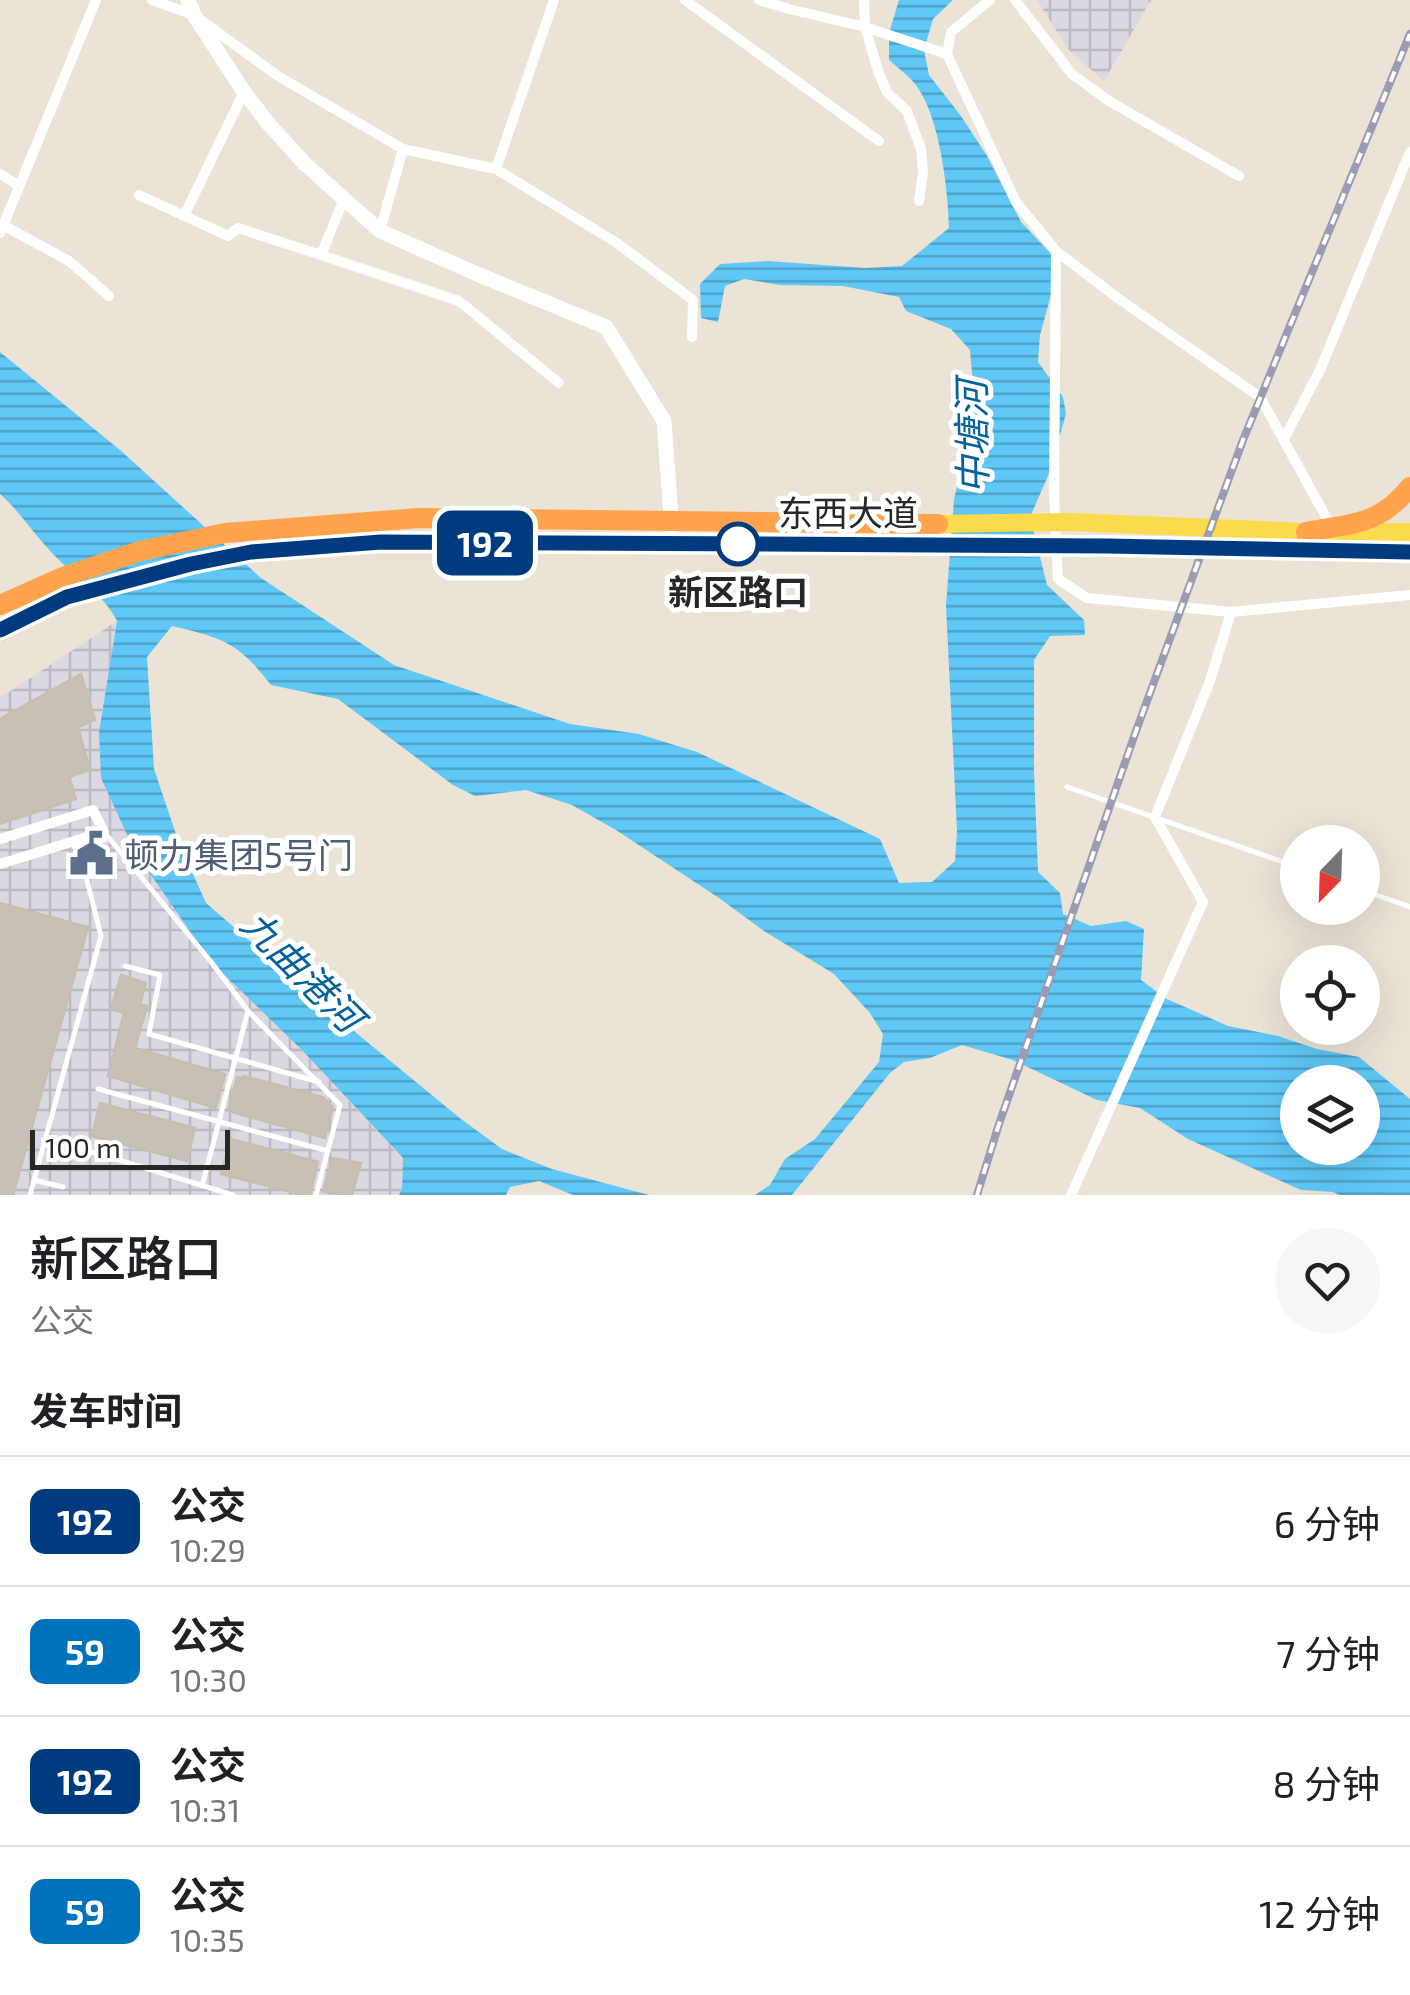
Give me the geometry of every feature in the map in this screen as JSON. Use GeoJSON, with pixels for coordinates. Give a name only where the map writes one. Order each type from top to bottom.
{"type":"FeatureCollection","features":[{"type":"Feature","properties":{"kind":"highway"},"geometry":{"type":"LineString","coordinates":[[1306,532],[1376,519],[1410,487]]}},
{"type":"Feature","properties":{"kind":"highway","name":"东西大道"},"geometry":{"type":"LineString","coordinates":[[0,630],[65,587],[140,551],[226,533],[419,518],[938,524]]}},
{"type":"Feature","properties":{"kind":"highway","name":"东西大道"},"geometry":{"type":"LineString","coordinates":[[0,606],[65,587],[251,552],[381,542],[938,545]]}},
{"type":"Feature","properties":{"kind":"main road","name":"东西大道"},"geometry":{"type":"LineString","coordinates":[[938,524],[1072,522],[1306,532],[1410,532]]}},
{"type":"Feature","properties":{"kind":"main road","name":"东西大道"},"geometry":{"type":"LineString","coordinates":[[938,545],[1410,552]]}},
{"type":"Feature","properties":{"kind":"street"},"geometry":{"type":"LineString","coordinates":[[96,0],[1,229],[69,262],[109,296]]}},
{"type":"Feature","properties":{"kind":"street"},"geometry":{"type":"LineString","coordinates":[[152,0],[191,8],[278,76],[403,149],[496,169],[617,243],[693,300],[692,337]]}},
{"type":"Feature","properties":{"kind":"street"},"geometry":{"type":"LineString","coordinates":[[496,169],[554,0]]}},
{"type":"Feature","properties":{"kind":"street"},"geometry":{"type":"LineString","coordinates":[[685,0],[878,141]]}},
{"type":"Feature","properties":{"kind":"street"},"geometry":{"type":"LineString","coordinates":[[760,0],[942,52],[1016,202],[1056,251],[1260,397],[1332,527]]}},
{"type":"Feature","properties":{"kind":"street"},"geometry":{"type":"LineString","coordinates":[[864,0],[865,27],[879,74],[887,92],[907,110],[920,149],[924,172],[918,201]]}},
{"type":"Feature","properties":{"kind":"street"},"geometry":{"type":"LineString","coordinates":[[942,52],[950,32],[990,0]]}},
{"type":"Feature","properties":{"kind":"street"},"geometry":{"type":"LineString","coordinates":[[1015,0],[1072,74],[1109,101],[1239,176]]}},
{"type":"Feature","properties":{"kind":"street"},"geometry":{"type":"LineString","coordinates":[[191,8],[244,92],[305,164],[380,231],[606,327],[664,421],[672,544]]}},
{"type":"Feature","properties":{"kind":"street"},"geometry":{"type":"LineString","coordinates":[[184,216],[244,92]]}},
{"type":"Feature","properties":{"kind":"street"},"geometry":{"type":"LineString","coordinates":[[380,231],[403,149]]}},
{"type":"Feature","properties":{"kind":"street"},"geometry":{"type":"LineString","coordinates":[[1284,440],[1320,370],[1410,152]]}},
{"type":"Feature","properties":{"kind":"street"},"geometry":{"type":"LineString","coordinates":[[0,174],[18,185]]}},
{"type":"Feature","properties":{"kind":"street"},"geometry":{"type":"LineString","coordinates":[[139,195],[228,236],[238,228],[458,301],[559,383]]}},
{"type":"Feature","properties":{"kind":"street"},"geometry":{"type":"LineString","coordinates":[[321,255],[344,199]]}},
{"type":"Feature","properties":{"kind":"street"},"geometry":{"type":"LineString","coordinates":[[1056,251],[1054,496],[1058,579],[1087,598],[1231,612],[1410,595]]}},
{"type":"Feature","properties":{"kind":"street"},"geometry":{"type":"LineString","coordinates":[[1071,1195],[1203,902],[1155,817],[1210,682],[1231,612]]}},
{"type":"Feature","properties":{"kind":"street"},"geometry":{"type":"LineString","coordinates":[[0,839],[93,810],[104,832],[0,864]]}},
{"type":"Feature","properties":{"kind":"lane"},"geometry":{"type":"LineString","coordinates":[[1067,787],[1280,861]]}},
{"type":"Feature","properties":{"kind":"lane"},"geometry":{"type":"LineString","coordinates":[[104,832],[248,1011],[340,1105],[316,1195]]}},
{"type":"Feature","properties":{"kind":"lane"},"geometry":{"type":"LineString","coordinates":[[30,1195],[101,936],[82,864],[72,842]]}},
{"type":"Feature","properties":{"kind":"lane"},"geometry":{"type":"LineString","coordinates":[[1380,896],[1410,907]]}},
{"type":"Feature","properties":{"kind":"lane"},"geometry":{"type":"LineString","coordinates":[[125,966],[160,975],[149,1034],[320,1082]]}},
{"type":"Feature","properties":{"kind":"lane"},"geometry":{"type":"LineString","coordinates":[[202,1186],[248,1011]]}},
{"type":"Feature","properties":{"kind":"lane"},"geometry":{"type":"LineString","coordinates":[[98,1089],[328,1151]]}},
{"type":"Feature","properties":{"kind":"lane"},"geometry":{"type":"LineString","coordinates":[[83,1149],[234,1195]]}},
{"type":"Feature","properties":{"kind":"lane"},"geometry":{"type":"LineString","coordinates":[[34,1180],[62,1186]]}},
{"type":"Feature","properties":{"kind":"shaded area"},"geometry":{"type":"Polygon","coordinates":[[[1037,0],[1151,0],[1104,81],[1068,49],[1037,0]]]}},
{"type":"Feature","properties":{"kind":"shaded area"},"geometry":{"type":"Polygon","coordinates":[[[117,621],[99,731],[101,778],[135,852],[212,963],[301,1049],[403,1159],[399,1195],[0,1195],[0,698],[117,621]]]}},
{"type":"Feature","properties":{"kind":"water","name":"中塘河"},"geometry":{"type":"Polygon","coordinates":[[[899,0],[953,0],[933,19],[924,50],[929,75],[987,156],[1021,222],[1054,257],[1054,284],[1040,335],[1038,362],[1063,397],[1066,414],[1048,476],[1030,517],[1047,585],[1084,620],[1085,635],[1050,636],[1034,660],[1038,872],[1060,893],[1063,914],[1091,926],[1126,921],[1144,929],[1141,980],[1167,999],[1228,1026],[1280,1037],[1280,1045],[1305,1045],[1359,1057],[1369,1065],[1280,1065],[1280,1165],[1380,1165],[1380,1074],[1410,1099],[1410,1195],[1340,1195],[1301,1190],[1188,1139],[1140,1108],[1097,1100],[1013,1060],[962,1045],[930,1058],[904,1062],[890,1073],[792,1195],[755,1195],[770,1185],[785,1159],[815,1139],[879,1062],[883,1034],[870,1013],[834,974],[572,805],[526,790],[475,796],[453,785],[338,699],[271,685],[249,659],[228,644],[172,626],[147,657],[154,769],[179,843],[206,903],[355,1032],[502,1149],[552,1169],[649,1195],[573,1195],[539,1181],[510,1187],[506,1195],[399,1195],[403,1158],[301,1049],[212,963],[135,852],[101,778],[99,732],[117,621],[104,602],[52,553],[0,494],[0,352],[120,450],[261,578],[394,665],[570,724],[639,734],[697,752],[880,839],[899,883],[932,882],[955,861],[957,831],[946,606],[954,499],[974,395],[970,350],[951,329],[906,311],[899,297],[843,286],[780,285],[744,279],[725,286],[718,322],[701,318],[700,284],[720,264],[768,261],[865,268],[902,266],[949,228],[945,175],[932,118],[915,84],[889,60],[889,33],[899,0]]]}},
{"type":"Feature","properties":{"kind":"building"},"geometry":{"type":"Polygon","coordinates":[[[81,674],[95,720],[78,727],[90,770],[69,777],[76,799],[0,824],[0,719],[81,674]]]}},
{"type":"Feature","properties":{"kind":"building"},"geometry":{"type":"Polygon","coordinates":[[[0,903],[88,927],[13,1195],[0,1195],[0,903]]]}},
{"type":"Feature","properties":{"kind":"building"},"geometry":{"type":"Polygon","coordinates":[[[121,975],[146,983],[140,1004],[147,1006],[135,1048],[225,1074],[216,1108],[108,1076],[124,1013],[111,1009],[121,975]]]}},
{"type":"Feature","properties":{"kind":"building"},"geometry":{"type":"Polygon","coordinates":[[[237,1077],[323,1097],[333,1107],[325,1138],[228,1111],[237,1077]]]}},
{"type":"Feature","properties":{"kind":"building"},"geometry":{"type":"Polygon","coordinates":[[[100,1103],[195,1128],[187,1161],[92,1136],[100,1103]]]}},
{"type":"Feature","properties":{"kind":"building"},"geometry":{"type":"Polygon","coordinates":[[[231,1139],[318,1162],[310,1195],[221,1174],[231,1139]]]}},
{"type":"Feature","properties":{"kind":"building"},"geometry":{"type":"Polygon","coordinates":[[[332,1158],[361,1163],[352,1195],[323,1192],[332,1158]]]}},
{"type":"Feature","properties":{"kind":"railway"},"geometry":{"type":"LineString","coordinates":[[977,1195],[1136,731],[1243,440],[1410,34]]}},
{"type":"Feature","properties":{"kind":"bus line","name":"192"},"geometry":{"type":"LineString","coordinates":[[0,630],[67,597],[191,564],[251,552],[381,542],[1108,546],[1410,552]]}},
{"type":"Feature","properties":{"kind":"place","name":"新区路口"},"geometry":{"type":"Point","coordinates":[738,544]}},
{"type":"Feature","properties":{"kind":"place","name":"顿力集团5号门"},"geometry":{"type":"Point","coordinates":[91,854]}},
{"type":"Feature","properties":{"kind":"water label","name":"九曲港河"},"geometry":{"type":"Point","coordinates":[303,970]}}]}
